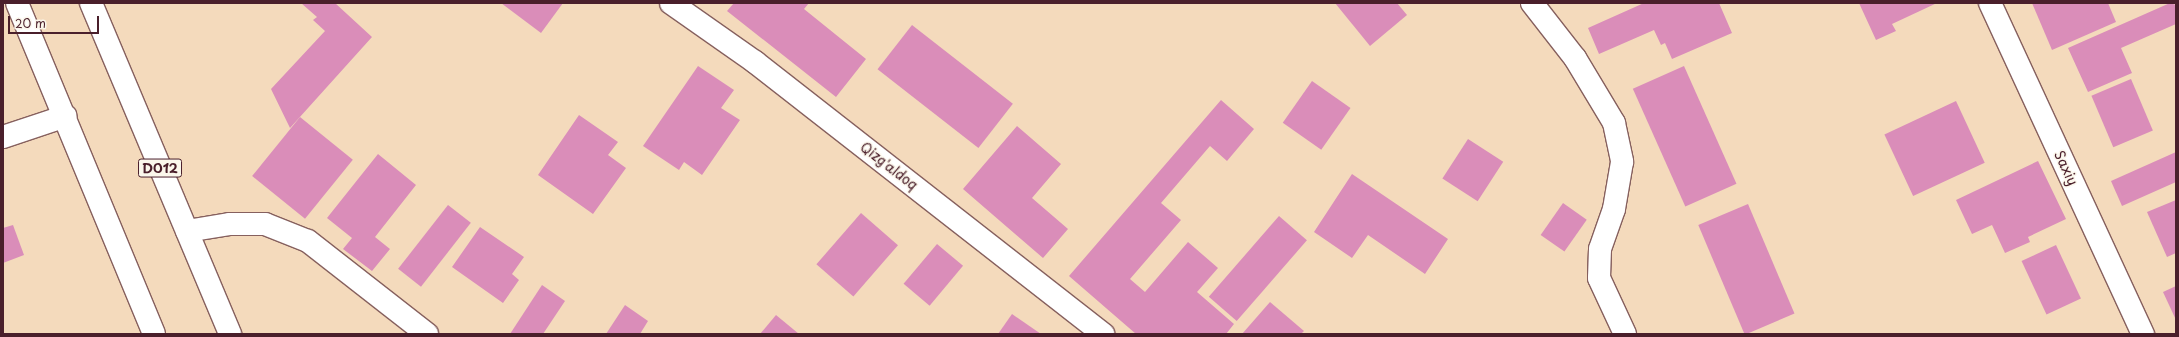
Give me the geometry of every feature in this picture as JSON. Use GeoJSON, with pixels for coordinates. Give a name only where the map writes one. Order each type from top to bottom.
{"type":"FeatureCollection","features":[{"type":"Feature","properties":{"kind":"main road"},"geometry":{"type":"LineString","coordinates":[[17,3],[66,116],[154,334]]}},
{"type":"Feature","properties":{"kind":"main road","name":"D012"},"geometry":{"type":"LineString","coordinates":[[91,3],[230,334]]}},
{"type":"Feature","properties":{"kind":"main road","name":"Qizg'aldoq"},"geometry":{"type":"LineString","coordinates":[[671,3],[761,67],[1103,334]]}},
{"type":"Feature","properties":{"kind":"main road"},"geometry":{"type":"LineString","coordinates":[[1532,3],[1575,58],[1614,124],[1622,162],[1614,209],[1600,249],[1599,278],[1625,334]]}},
{"type":"Feature","properties":{"kind":"main road","name":"Saxiy"},"geometry":{"type":"LineString","coordinates":[[1990,3],[2143,334]]}},
{"type":"Feature","properties":{"kind":"main road"},"geometry":{"type":"LineString","coordinates":[[3,137],[66,116]]}},
{"type":"Feature","properties":{"kind":"main road"},"geometry":{"type":"LineString","coordinates":[[187,231],[230,224],[265,224],[308,241],[427,334]]}},
{"type":"Feature","properties":{"kind":"building"},"geometry":{"type":"Polygon","coordinates":[[[301,3],[335,3],[372,37],[290,128],[271,89],[325,31],[313,20],[317,17],[301,3]]]}},
{"type":"Feature","properties":{"kind":"building"},"geometry":{"type":"Polygon","coordinates":[[[501,3],[563,3],[541,33],[501,3]]]}},
{"type":"Feature","properties":{"kind":"building"},"geometry":{"type":"Polygon","coordinates":[[[734,3],[809,3],[804,9],[866,59],[836,97],[727,11],[734,3]]]}},
{"type":"Feature","properties":{"kind":"building"},"geometry":{"type":"Polygon","coordinates":[[[1335,3],[1397,3],[1407,15],[1370,46],[1335,3]]]}},
{"type":"Feature","properties":{"kind":"building"},"geometry":{"type":"Polygon","coordinates":[[[1644,3],[1719,3],[1732,33],[1672,59],[1665,43],[1661,45],[1654,30],[1599,54],[1588,28],[1644,3]]]}},
{"type":"Feature","properties":{"kind":"building"},"geometry":{"type":"Polygon","coordinates":[[[1859,3],[1937,3],[1892,24],[1896,31],[1876,40],[1859,3]]]}},
{"type":"Feature","properties":{"kind":"building"},"geometry":{"type":"Polygon","coordinates":[[[2032,3],[2108,3],[2116,22],[2052,50],[2032,3]]]}},
{"type":"Feature","properties":{"kind":"building"},"geometry":{"type":"Polygon","coordinates":[[[2170,3],[2176,5],[2176,24],[2121,48],[2132,73],[2088,92],[2068,48],[2170,3]]]}},
{"type":"Feature","properties":{"kind":"building"},"geometry":{"type":"Polygon","coordinates":[[[912,25],[1013,104],[978,148],[878,69],[912,25]]]}},
{"type":"Feature","properties":{"kind":"building"},"geometry":{"type":"Polygon","coordinates":[[[698,66],[734,90],[721,108],[740,120],[702,175],[684,162],[679,170],[643,146],[698,66]]]}},
{"type":"Feature","properties":{"kind":"building"},"geometry":{"type":"Polygon","coordinates":[[[1684,66],[1736,184],[1685,207],[1633,89],[1684,66]]]}},
{"type":"Feature","properties":{"kind":"building"},"geometry":{"type":"Polygon","coordinates":[[[2131,79],[2153,131],[2113,147],[2091,96],[2131,79]]]}},
{"type":"Feature","properties":{"kind":"building"},"geometry":{"type":"Polygon","coordinates":[[[1312,81],[1351,108],[1321,150],[1283,123],[1312,81]]]}},
{"type":"Feature","properties":{"kind":"building"},"geometry":{"type":"Polygon","coordinates":[[[1221,100],[1254,129],[1227,161],[1210,146],[1161,203],[1181,220],[1130,279],[1145,292],[1188,242],[1218,268],[1197,292],[1234,324],[1226,334],[1136,334],[1069,276],[1221,100]]]}},
{"type":"Feature","properties":{"kind":"building"},"geometry":{"type":"Polygon","coordinates":[[[1956,101],[1985,163],[1913,196],[1884,134],[1956,101]]]}},
{"type":"Feature","properties":{"kind":"building"},"geometry":{"type":"Polygon","coordinates":[[[579,115],[618,142],[608,155],[626,168],[593,214],[538,175],[579,115]]]}},
{"type":"Feature","properties":{"kind":"building"},"geometry":{"type":"Polygon","coordinates":[[[300,117],[353,160],[305,219],[252,176],[300,117]]]}},
{"type":"Feature","properties":{"kind":"building"},"geometry":{"type":"Polygon","coordinates":[[[1017,126],[1061,164],[1032,198],[1068,229],[1043,258],[963,189],[1017,126]]]}},
{"type":"Feature","properties":{"kind":"building"},"geometry":{"type":"Polygon","coordinates":[[[1468,139],[1503,162],[1478,201],[1442,178],[1468,139]]]}},
{"type":"Feature","properties":{"kind":"building"},"geometry":{"type":"Polygon","coordinates":[[[2176,152],[2176,182],[2122,206],[2111,181],[2176,152]]]}},
{"type":"Feature","properties":{"kind":"building"},"geometry":{"type":"Polygon","coordinates":[[[378,154],[416,185],[375,237],[390,249],[372,271],[343,249],[352,238],[327,218],[378,154]]]}},
{"type":"Feature","properties":{"kind":"building"},"geometry":{"type":"Polygon","coordinates":[[[2038,161],[2066,219],[2028,237],[2030,242],[2005,253],[1992,225],[1972,234],[1956,200],[2038,161]]]}},
{"type":"Feature","properties":{"kind":"building"},"geometry":{"type":"Polygon","coordinates":[[[1352,174],[1448,239],[1425,274],[1368,235],[1352,258],[1314,232],[1352,174]]]}},
{"type":"Feature","properties":{"kind":"building"},"geometry":{"type":"Polygon","coordinates":[[[2176,200],[2176,253],[2167,257],[2147,212],[2176,200]]]}},
{"type":"Feature","properties":{"kind":"building"},"geometry":{"type":"Polygon","coordinates":[[[1563,203],[1587,220],[1564,252],[1541,235],[1563,203]]]}},
{"type":"Feature","properties":{"kind":"building"},"geometry":{"type":"Polygon","coordinates":[[[1748,204],[1794,314],[1745,334],[1698,225],[1748,204]]]}},
{"type":"Feature","properties":{"kind":"building"},"geometry":{"type":"Polygon","coordinates":[[[448,205],[471,223],[421,287],[398,269],[448,205]]]}},
{"type":"Feature","properties":{"kind":"building"},"geometry":{"type":"Polygon","coordinates":[[[861,213],[898,245],[853,296],[816,264],[861,213]]]}},
{"type":"Feature","properties":{"kind":"building"},"geometry":{"type":"Polygon","coordinates":[[[1279,216],[1307,240],[1237,321],[1209,297],[1279,216]]]}},
{"type":"Feature","properties":{"kind":"building"},"geometry":{"type":"Polygon","coordinates":[[[13,225],[24,255],[3,263],[3,228],[13,225]]]}},
{"type":"Feature","properties":{"kind":"building"},"geometry":{"type":"Polygon","coordinates":[[[480,227],[524,257],[512,274],[519,280],[503,303],[452,267],[480,227]]]}},
{"type":"Feature","properties":{"kind":"building"},"geometry":{"type":"Polygon","coordinates":[[[937,244],[963,266],[930,306],[904,284],[937,244]]]}},
{"type":"Feature","properties":{"kind":"building"},"geometry":{"type":"Polygon","coordinates":[[[2056,245],[2081,298],[2046,315],[2022,261],[2056,245]]]}},
{"type":"Feature","properties":{"kind":"building"},"geometry":{"type":"Polygon","coordinates":[[[542,285],[565,301],[543,334],[510,334],[542,285]]]}},
{"type":"Feature","properties":{"kind":"building"},"geometry":{"type":"Polygon","coordinates":[[[2176,286],[2176,320],[2163,292],[2176,286]]]}},
{"type":"Feature","properties":{"kind":"building"},"geometry":{"type":"Polygon","coordinates":[[[1270,302],[1304,331],[1301,334],[1242,334],[1270,302]]]}},
{"type":"Feature","properties":{"kind":"building"},"geometry":{"type":"Polygon","coordinates":[[[625,305],[648,321],[640,334],[606,334],[625,305]]]}},
{"type":"Feature","properties":{"kind":"building"},"geometry":{"type":"Polygon","coordinates":[[[1012,314],[1041,334],[998,334],[1012,314]]]}},
{"type":"Feature","properties":{"kind":"building"},"geometry":{"type":"Polygon","coordinates":[[[776,315],[799,334],[760,334],[776,315]]]}}]}
